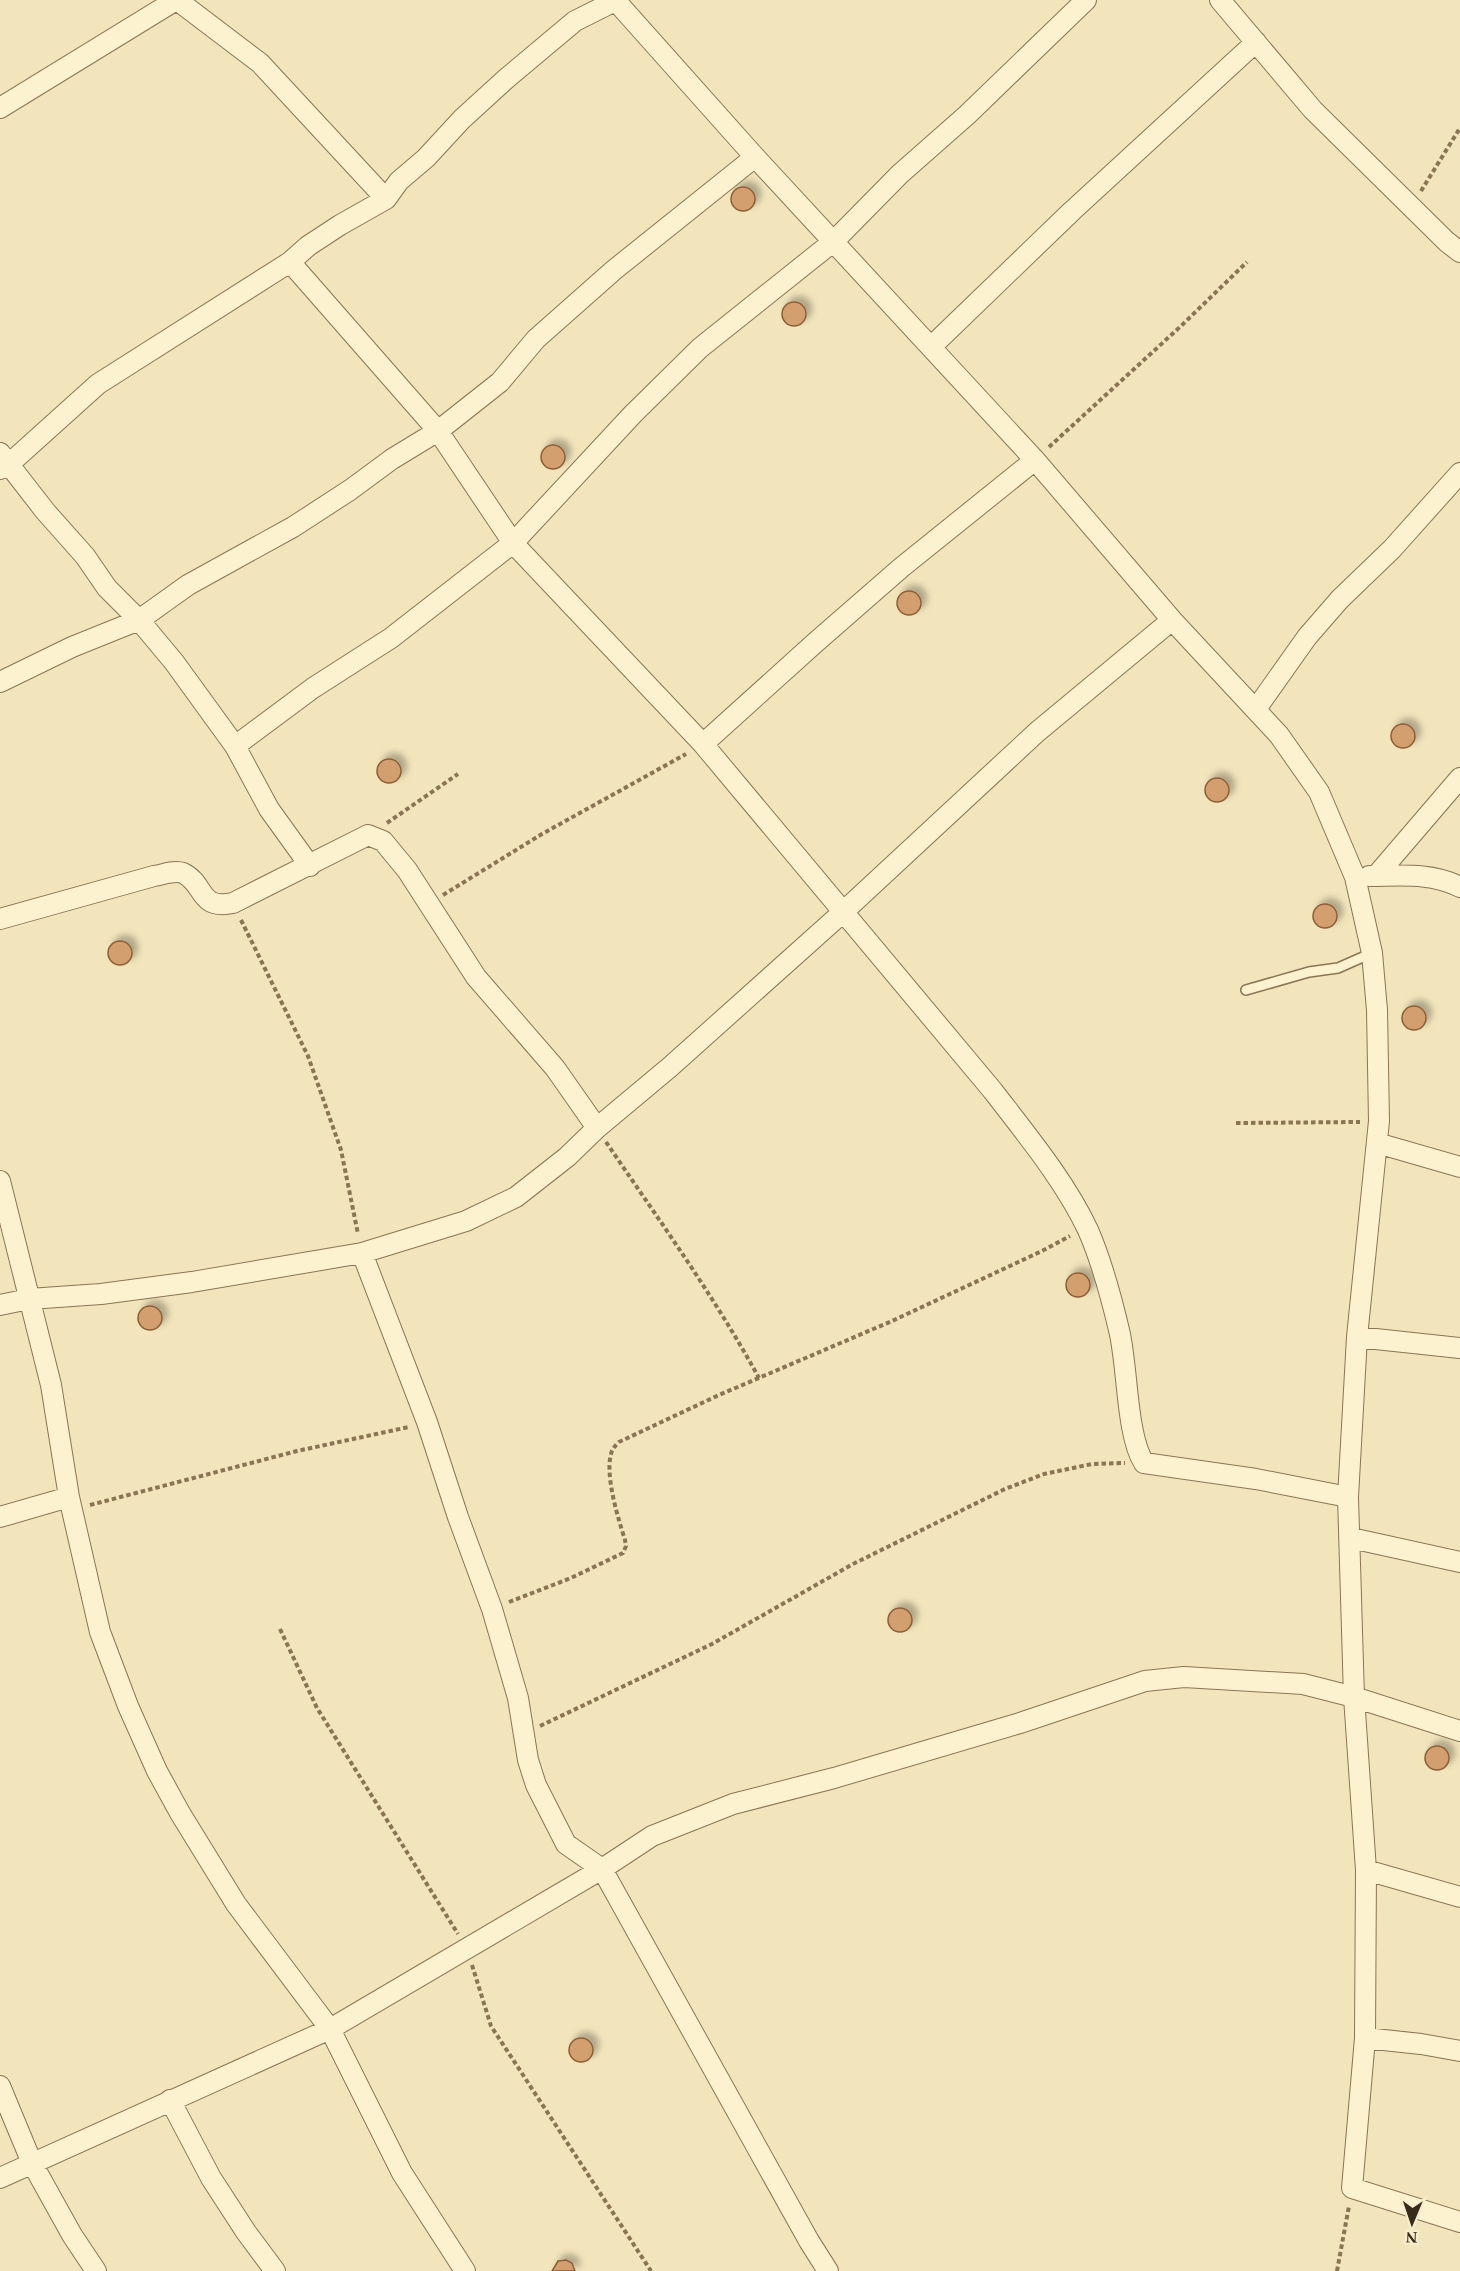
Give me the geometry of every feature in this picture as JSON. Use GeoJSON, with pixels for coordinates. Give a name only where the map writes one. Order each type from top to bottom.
{"type":"FeatureCollection","features":[{"type":"Feature","properties":{"kind":"street"},"geometry":{"type":"LineString","coordinates":[[0,108],[177,0],[260,63],[387,199]]}},
{"type":"Feature","properties":{"kind":"street"},"geometry":{"type":"LineString","coordinates":[[310,866],[269,809],[235,746],[174,662],[139,620],[107,588],[85,556],[3,462],[98,384],[290,262],[308,246],[340,225],[387,199],[399,181],[426,158],[462,119],[507,78],[575,21],[616,0],[755,157],[1035,460],[1172,620],[1279,735],[1319,792],[1355,877],[1372,953],[1377,1010],[1379,1121],[1357,1337],[1348,1497],[1354,1697],[1366,1870],[1365,2038],[1352,2188],[1460,2222]]}},
{"type":"Feature","properties":{"kind":"street"},"geometry":{"type":"LineString","coordinates":[[235,746],[313,688],[391,639],[513,543],[633,414],[700,348],[834,241],[900,174],[967,115],[1086,0]]}},
{"type":"Feature","properties":{"kind":"street"},"geometry":{"type":"LineString","coordinates":[[1220,0],[1313,110],[1460,252]]}},
{"type":"Feature","properties":{"kind":"street"},"geometry":{"type":"LineString","coordinates":[[932,346],[1072,212],[1256,42]]}},
{"type":"Feature","properties":{"kind":"street"},"geometry":{"type":"LineString","coordinates":[[0,682],[72,647],[139,620],[188,585],[293,527],[392,459],[438,431],[500,382],[536,339],[614,270],[755,157]]}},
{"type":"Feature","properties":{"kind":"street"},"geometry":{"type":"LineString","coordinates":[[290,262],[438,431],[513,543],[703,744],[993,1091],[1033,1143],[1086,1227],[1107,1281],[1120,1332],[1134,1443],[1144,1463],[1256,1479],[1348,1497]]}},
{"type":"Feature","properties":{"kind":"street"},"geometry":{"type":"LineString","coordinates":[[703,744],[894,575],[1035,460]]}},
{"type":"Feature","properties":{"kind":"street"},"geometry":{"type":"LineString","coordinates":[[1256,709],[1307,637],[1340,599],[1392,549],[1460,473]]}},
{"type":"Feature","properties":{"kind":"street"},"geometry":{"type":"LineString","coordinates":[[0,1305],[29,1299],[101,1294],[192,1282],[362,1253],[466,1221],[516,1197],[567,1157],[597,1128],[670,1067],[843,913],[1037,732],[1172,620]]}},
{"type":"Feature","properties":{"kind":"street"},"geometry":{"type":"LineString","coordinates":[[1376,876],[1460,778]]}},
{"type":"Feature","properties":{"kind":"street"},"geometry":{"type":"LineString","coordinates":[[0,919],[124,884],[177,872],[184,874],[214,904],[233,903],[368,835],[383,841],[390,849],[430,904],[476,977],[555,1068],[597,1128]]}},
{"type":"Feature","properties":{"kind":"street"},"geometry":{"type":"LineString","coordinates":[[1355,877],[1409,874],[1452,883],[1460,887]]}},
{"type":"Feature","properties":{"kind":"street"},"geometry":{"type":"LineString","coordinates":[[1377,1143],[1460,1167]]}},
{"type":"Feature","properties":{"kind":"street"},"geometry":{"type":"LineString","coordinates":[[0,1181],[51,1385],[70,1503],[100,1632],[128,1706],[157,1771],[180,1814],[236,1904],[330,2029],[402,2173],[465,2271]]}},
{"type":"Feature","properties":{"kind":"street"},"geometry":{"type":"LineString","coordinates":[[362,1253],[427,1422],[458,1517],[492,1609],[518,1698],[528,1760],[536,1785],[566,1844],[602,1869],[828,2271]]}},
{"type":"Feature","properties":{"kind":"street"},"geometry":{"type":"LineString","coordinates":[[1357,1337],[1460,1348]]}},
{"type":"Feature","properties":{"kind":"street"},"geometry":{"type":"LineString","coordinates":[[0,1517],[70,1503]]}},
{"type":"Feature","properties":{"kind":"street"},"geometry":{"type":"LineString","coordinates":[[1351,1538],[1460,1562]]}},
{"type":"Feature","properties":{"kind":"street"},"geometry":{"type":"LineString","coordinates":[[0,2178],[330,2029],[602,1869],[652,1836],[733,1804],[834,1778],[1020,1723],[1145,1682],[1184,1677],[1303,1684],[1354,1697],[1460,1731]]}},
{"type":"Feature","properties":{"kind":"street"},"geometry":{"type":"LineString","coordinates":[[1366,1870],[1460,1897]]}},
{"type":"Feature","properties":{"kind":"street"},"geometry":{"type":"LineString","coordinates":[[1365,2038],[1460,2051]]}},
{"type":"Feature","properties":{"kind":"street"},"geometry":{"type":"LineString","coordinates":[[0,2086],[32,2163],[72,2235],[96,2271]]}},
{"type":"Feature","properties":{"kind":"street"},"geometry":{"type":"LineString","coordinates":[[170,2100],[211,2178],[246,2232],[276,2271]]}},
{"type":"Feature","properties":{"kind":"lane"},"geometry":{"type":"LineString","coordinates":[[1246,990],[1309,972],[1338,968],[1372,953]]}},
{"type":"Feature","properties":{"kind":"path"},"geometry":{"type":"LineString","coordinates":[[1411,206],[1460,128]]}},
{"type":"Feature","properties":{"kind":"path"},"geometry":{"type":"LineString","coordinates":[[1035,460],[1247,262]]}},
{"type":"Feature","properties":{"kind":"path"},"geometry":{"type":"LineString","coordinates":[[430,904],[542,834],[703,744]]}},
{"type":"Feature","properties":{"kind":"path"},"geometry":{"type":"LineString","coordinates":[[368,835],[458,774]]}},
{"type":"Feature","properties":{"kind":"path"},"geometry":{"type":"LineString","coordinates":[[233,903],[308,1056],[342,1150],[362,1253]]}},
{"type":"Feature","properties":{"kind":"path"},"geometry":{"type":"LineString","coordinates":[[1236,1123],[1379,1121]]}},
{"type":"Feature","properties":{"kind":"path"},"geometry":{"type":"LineString","coordinates":[[597,1128],[704,1285],[736,1335],[759,1378]]}},
{"type":"Feature","properties":{"kind":"path"},"geometry":{"type":"LineString","coordinates":[[492,1609],[571,1578],[623,1553],[626,1546],[612,1487],[610,1465],[613,1449],[618,1442],[892,1321],[1042,1251],[1086,1227]]}},
{"type":"Feature","properties":{"kind":"path"},"geometry":{"type":"LineString","coordinates":[[70,1503],[427,1422]]}},
{"type":"Feature","properties":{"kind":"path"},"geometry":{"type":"LineString","coordinates":[[525,1733],[712,1644],[853,1564],[1005,1489],[1044,1474],[1092,1464],[1144,1463]]}},
{"type":"Feature","properties":{"kind":"path"},"geometry":{"type":"LineString","coordinates":[[1337,2271],[1352,2188]]}},
{"type":"Feature","properties":{"kind":"building"},"geometry":{"type":"Polygon","coordinates":[[[743,187],[751,191],[755,199],[751,207],[743,211],[735,207],[731,199],[735,191],[743,187]]]}},
{"type":"Feature","properties":{"kind":"building"},"geometry":{"type":"Polygon","coordinates":[[[794,302],[802,306],[806,314],[802,322],[794,326],[786,322],[782,314],[786,306],[794,302]]]}},
{"type":"Feature","properties":{"kind":"building"},"geometry":{"type":"Polygon","coordinates":[[[553,445],[561,449],[565,457],[561,465],[553,469],[545,465],[541,457],[545,449],[553,445]]]}},
{"type":"Feature","properties":{"kind":"building"},"geometry":{"type":"Polygon","coordinates":[[[909,591],[917,595],[921,603],[917,611],[909,615],[901,611],[897,603],[901,595],[909,591]]]}},
{"type":"Feature","properties":{"kind":"building"},"geometry":{"type":"Polygon","coordinates":[[[1403,724],[1411,728],[1415,736],[1411,744],[1403,748],[1395,744],[1391,736],[1395,728],[1403,724]]]}},
{"type":"Feature","properties":{"kind":"building"},"geometry":{"type":"Polygon","coordinates":[[[389,759],[397,763],[401,771],[397,779],[389,783],[381,779],[377,771],[381,763],[389,759]]]}},
{"type":"Feature","properties":{"kind":"building"},"geometry":{"type":"Polygon","coordinates":[[[1217,778],[1225,782],[1229,790],[1225,798],[1217,802],[1209,798],[1205,790],[1209,782],[1217,778]]]}},
{"type":"Feature","properties":{"kind":"building"},"geometry":{"type":"Polygon","coordinates":[[[1325,904],[1333,908],[1337,916],[1333,924],[1325,928],[1317,924],[1313,916],[1317,908],[1325,904]]]}},
{"type":"Feature","properties":{"kind":"building"},"geometry":{"type":"Polygon","coordinates":[[[120,941],[128,945],[132,953],[128,961],[120,965],[112,961],[108,953],[112,945],[120,941]]]}},
{"type":"Feature","properties":{"kind":"building"},"geometry":{"type":"Polygon","coordinates":[[[1414,1006],[1422,1010],[1426,1018],[1422,1026],[1414,1030],[1406,1026],[1402,1018],[1406,1010],[1414,1006]]]}},
{"type":"Feature","properties":{"kind":"building"},"geometry":{"type":"Polygon","coordinates":[[[1078,1273],[1086,1277],[1090,1285],[1086,1293],[1078,1297],[1070,1293],[1066,1285],[1070,1277],[1078,1273]]]}},
{"type":"Feature","properties":{"kind":"building"},"geometry":{"type":"Polygon","coordinates":[[[150,1306],[158,1310],[162,1318],[158,1326],[150,1330],[142,1326],[138,1318],[142,1310],[150,1306]]]}},
{"type":"Feature","properties":{"kind":"building"},"geometry":{"type":"Polygon","coordinates":[[[900,1608],[908,1612],[912,1620],[908,1628],[900,1632],[892,1628],[888,1620],[892,1612],[900,1608]]]}},
{"type":"Feature","properties":{"kind":"building"},"geometry":{"type":"Polygon","coordinates":[[[1437,1746],[1445,1750],[1449,1758],[1445,1766],[1437,1770],[1429,1766],[1425,1758],[1429,1750],[1437,1746]]]}},
{"type":"Feature","properties":{"kind":"building"},"geometry":{"type":"Polygon","coordinates":[[[581,2038],[589,2042],[593,2050],[589,2058],[581,2062],[573,2058],[569,2050],[573,2042],[581,2038]]]}},
{"type":"Feature","properties":{"kind":"building"},"geometry":{"type":"Polygon","coordinates":[[[566,2260],[572,2263],[575,2271],[552,2271],[558,2261],[566,2260]]]}}]}
